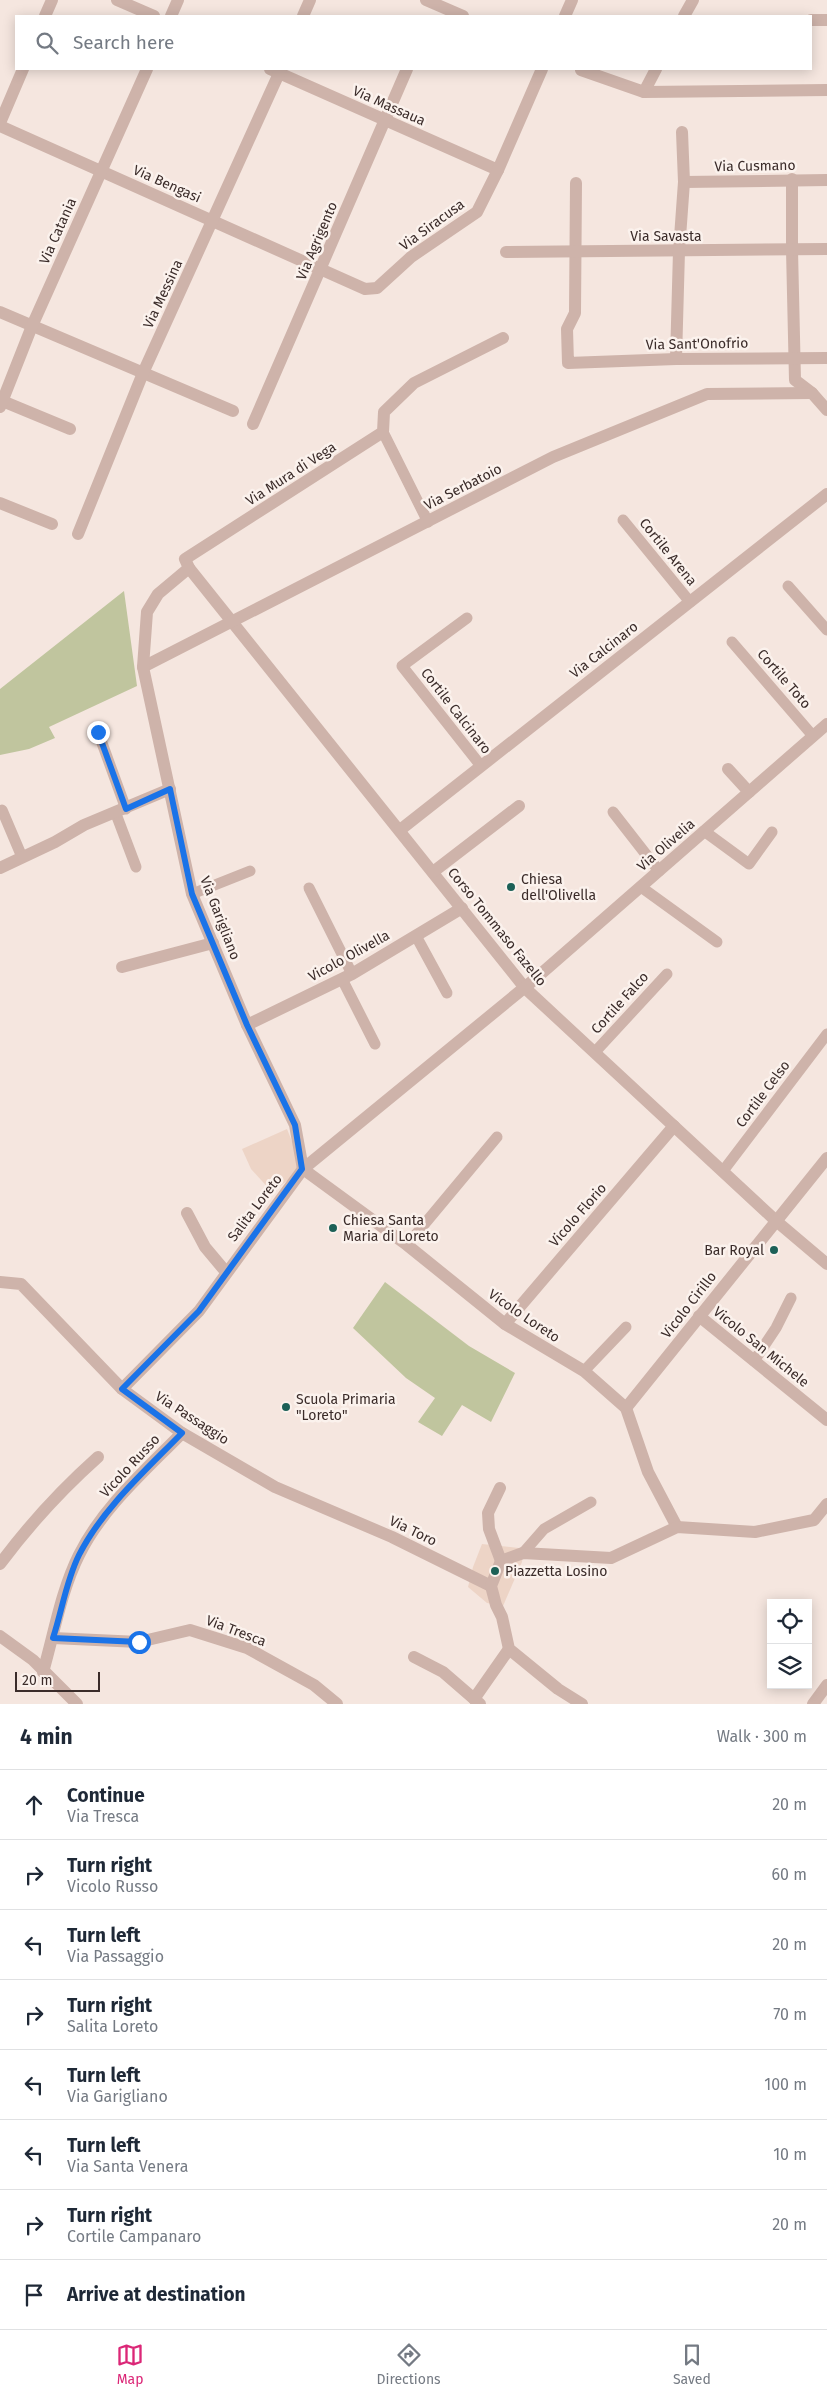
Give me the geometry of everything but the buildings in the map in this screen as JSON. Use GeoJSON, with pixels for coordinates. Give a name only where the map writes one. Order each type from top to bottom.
{"type":"FeatureCollection","features":[{"type":"Feature","properties":{"kind":"street"},"geometry":{"type":"LineString","coordinates":[[45,15],[52,0]]}},
{"type":"Feature","properties":{"kind":"street"},"geometry":{"type":"LineString","coordinates":[[117,0],[152,15]]}},
{"type":"Feature","properties":{"kind":"street"},"geometry":{"type":"LineString","coordinates":[[171,15],[178,0]]}},
{"type":"Feature","properties":{"kind":"street"},"geometry":{"type":"LineString","coordinates":[[303,15],[310,0]]}},
{"type":"Feature","properties":{"kind":"street"},"geometry":{"type":"LineString","coordinates":[[564,15],[572,0]]}},
{"type":"Feature","properties":{"kind":"street"},"geometry":{"type":"LineString","coordinates":[[685,15],[693,0]]}},
{"type":"Feature","properties":{"kind":"street"},"geometry":{"type":"LineString","coordinates":[[433,5],[460,15]]}},
{"type":"Feature","properties":{"kind":"street"},"geometry":{"type":"LineString","coordinates":[[812,20],[827,20]]}},
{"type":"Feature","properties":{"kind":"street"},"geometry":{"type":"LineString","coordinates":[[0,124],[23,70]]}},
{"type":"Feature","properties":{"kind":"street","name":"Via Catania"},"geometry":{"type":"LineString","coordinates":[[1,403],[32,326],[148,70]]}},
{"type":"Feature","properties":{"kind":"street","name":"Via Massaua"},"geometry":{"type":"LineString","coordinates":[[277,70],[383,120],[498,170]]}},
{"type":"Feature","properties":{"kind":"street","name":"Via Messina"},"geometry":{"type":"LineString","coordinates":[[78,534],[143,372],[213,221],[277,70]]}},
{"type":"Feature","properties":{"kind":"street","name":"Via Agrigento"},"geometry":{"type":"LineString","coordinates":[[253,424],[322,269],[383,120],[407,70]]}},
{"type":"Feature","properties":{"kind":"street","name":"Via Siracusa"},"geometry":{"type":"LineString","coordinates":[[322,269],[365,289],[377,288],[411,257],[477,212],[498,170],[542,70]]}},
{"type":"Feature","properties":{"kind":"street"},"geometry":{"type":"LineString","coordinates":[[581,70],[644,92],[827,90]]}},
{"type":"Feature","properties":{"kind":"street"},"geometry":{"type":"LineString","coordinates":[[644,92],[655,70]]}},
{"type":"Feature","properties":{"kind":"street","name":"Via Bengasi"},"geometry":{"type":"LineString","coordinates":[[0,124],[322,269]]}},
{"type":"Feature","properties":{"kind":"street"},"geometry":{"type":"LineString","coordinates":[[676,359],[679,251],[684,182],[682,132]]}},
{"type":"Feature","properties":{"kind":"street"},"geometry":{"type":"LineString","coordinates":[[792,179],[795,380],[812,393],[827,410]]}},
{"type":"Feature","properties":{"kind":"street","name":"Via Cusmano"},"geometry":{"type":"LineString","coordinates":[[684,182],[827,180]]}},
{"type":"Feature","properties":{"kind":"street"},"geometry":{"type":"LineString","coordinates":[[574,251],[576,183]]}},
{"type":"Feature","properties":{"kind":"street","name":"Via Savasta"},"geometry":{"type":"LineString","coordinates":[[506,252],[827,250]]}},
{"type":"Feature","properties":{"kind":"street","name":"Via Sant'Onofrio"},"geometry":{"type":"LineString","coordinates":[[574,251],[574,313],[567,329],[568,363],[676,359],[827,358]]}},
{"type":"Feature","properties":{"kind":"street"},"geometry":{"type":"LineString","coordinates":[[0,312],[233,411]]}},
{"type":"Feature","properties":{"kind":"street"},"geometry":{"type":"LineString","coordinates":[[383,432],[384,412],[414,383],[503,338]]}},
{"type":"Feature","properties":{"kind":"street","name":"Via Serbatoio"},"geometry":{"type":"LineString","coordinates":[[144,667],[554,457],[707,394],[812,393]]}},
{"type":"Feature","properties":{"kind":"street"},"geometry":{"type":"LineString","coordinates":[[1,403],[70,429]]}},
{"type":"Feature","properties":{"kind":"street","name":"Via Mura di Vega"},"geometry":{"type":"LineString","coordinates":[[144,667],[147,612],[158,594],[189,568],[185,559],[383,432]]}},
{"type":"Feature","properties":{"kind":"street","name":"Via Calcinaro"},"geometry":{"type":"LineString","coordinates":[[400,830],[827,494]]}},
{"type":"Feature","properties":{"kind":"street"},"geometry":{"type":"LineString","coordinates":[[0,503],[52,524]]}},
{"type":"Feature","properties":{"kind":"street","name":"Corso Tommaso Fazello"},"geometry":{"type":"LineString","coordinates":[[189,568],[525,988],[775,1220],[827,1264]]}},
{"type":"Feature","properties":{"kind":"street","name":"Via Garigliano"},"geometry":{"type":"LineString","coordinates":[[144,667],[192,894],[247,1025],[295,1125],[302,1169]]}},
{"type":"Feature","properties":{"kind":"street","name":"Via Olivelia"},"geometry":{"type":"LineString","coordinates":[[525,988],[822,730]]}},
{"type":"Feature","properties":{"kind":"street"},"geometry":{"type":"LineString","coordinates":[[728,769],[749,792]]}},
{"type":"Feature","properties":{"kind":"street"},"geometry":{"type":"LineString","coordinates":[[0,868],[55,842],[84,825],[170,789]]}},
{"type":"Feature","properties":{"kind":"street"},"geometry":{"type":"LineString","coordinates":[[433,872],[519,806]]}},
{"type":"Feature","properties":{"kind":"street","name":"Vicolo Olivella"},"geometry":{"type":"LineString","coordinates":[[247,1025],[347,977],[462,908]]}},
{"type":"Feature","properties":{"kind":"street"},"geometry":{"type":"LineString","coordinates":[[122,967],[213,943]]}},
{"type":"Feature","properties":{"kind":"street","name":"Salita Loreto"},"geometry":{"type":"LineString","coordinates":[[122,1389],[199,1311],[302,1169],[525,988]]}},
{"type":"Feature","properties":{"kind":"street","name":"Vicolo Florio"},"geometry":{"type":"LineString","coordinates":[[504,1324],[674,1126]]}},
{"type":"Feature","properties":{"kind":"street","name":"Vicolo Cirillo"},"geometry":{"type":"LineString","coordinates":[[626,1408],[775,1220],[827,1158]]}},
{"type":"Feature","properties":{"kind":"street","name":"Vicolo Loreto"},"geometry":{"type":"LineString","coordinates":[[302,1169],[407,1245],[504,1324],[584,1371],[626,1408],[648,1472],[677,1526]]}},
{"type":"Feature","properties":{"kind":"street"},"geometry":{"type":"LineString","coordinates":[[188,1213],[205,1248],[226,1272]]}},
{"type":"Feature","properties":{"kind":"street","name":"Via Passaggio"},"geometry":{"type":"LineString","coordinates":[[0,1282],[21,1284],[122,1389],[182,1433],[275,1487],[343,1516]]}},
{"type":"Feature","properties":{"kind":"street","name":"Vicolo San Michele"},"geometry":{"type":"LineString","coordinates":[[699,1316],[827,1420]]}},
{"type":"Feature","properties":{"kind":"street","name":"Vicolo Russo"},"geometry":{"type":"LineString","coordinates":[[43,1672],[67,1585],[79,1554],[106,1515],[182,1433]]}},
{"type":"Feature","properties":{"kind":"street"},"geometry":{"type":"LineString","coordinates":[[0,1564],[27,1527],[73,1479],[98,1457]]}},
{"type":"Feature","properties":{"kind":"street"},"geometry":{"type":"LineString","coordinates":[[500,1488],[488,1513],[489,1529],[501,1561],[491,1586],[496,1605],[502,1617],[509,1649],[558,1688],[582,1704]]}},
{"type":"Feature","properties":{"kind":"street"},"geometry":{"type":"LineString","coordinates":[[501,1561],[523,1554],[611,1558],[677,1526],[755,1532],[814,1520],[827,1504]]}},
{"type":"Feature","properties":{"kind":"street","name":"Via Toro"},"geometry":{"type":"LineString","coordinates":[[343,1516],[392,1537],[491,1586]]}},
{"type":"Feature","properties":{"kind":"street","name":"Via Tresca"},"geometry":{"type":"LineString","coordinates":[[53,1638],[139,1642],[190,1630],[246,1648],[314,1685],[337,1704]]}},
{"type":"Feature","properties":{"kind":"street"},"geometry":{"type":"LineString","coordinates":[[0,1636],[33,1660],[77,1704]]}},
{"type":"Feature","properties":{"kind":"street"},"geometry":{"type":"LineString","coordinates":[[414,1657],[443,1672],[477,1701],[509,1649]]}},
{"type":"Feature","properties":{"kind":"street"},"geometry":{"type":"LineString","coordinates":[[813,1704],[827,1685]]}},
{"type":"Feature","properties":{"kind":"lane"},"geometry":{"type":"LineString","coordinates":[[383,432],[428,522]]}},
{"type":"Feature","properties":{"kind":"lane","name":"Cortile Arena"},"geometry":{"type":"LineString","coordinates":[[623,520],[690,602]]}},
{"type":"Feature","properties":{"kind":"lane"},"geometry":{"type":"LineString","coordinates":[[788,586],[827,630]]}},
{"type":"Feature","properties":{"kind":"lane","name":"Cortile Calcinaro"},"geometry":{"type":"LineString","coordinates":[[466,618],[402,666],[481,766]]}},
{"type":"Feature","properties":{"kind":"lane","name":"Cortile Toto"},"geometry":{"type":"LineString","coordinates":[[732,642],[822,730]]}},
{"type":"Feature","properties":{"kind":"lane"},"geometry":{"type":"LineString","coordinates":[[98,732],[136,867]]}},
{"type":"Feature","properties":{"kind":"lane"},"geometry":{"type":"LineString","coordinates":[[2,810],[22,858]]}},
{"type":"Feature","properties":{"kind":"lane"},"geometry":{"type":"LineString","coordinates":[[613,812],[659,871]]}},
{"type":"Feature","properties":{"kind":"lane"},"geometry":{"type":"LineString","coordinates":[[704,832],[749,864],[772,832]]}},
{"type":"Feature","properties":{"kind":"lane"},"geometry":{"type":"LineString","coordinates":[[192,894],[250,871]]}},
{"type":"Feature","properties":{"kind":"lane"},"geometry":{"type":"LineString","coordinates":[[641,887],[717,942]]}},
{"type":"Feature","properties":{"kind":"lane"},"geometry":{"type":"LineString","coordinates":[[309,888],[375,1044]]}},
{"type":"Feature","properties":{"kind":"lane"},"geometry":{"type":"LineString","coordinates":[[416,936],[447,994]]}},
{"type":"Feature","properties":{"kind":"lane","name":"Cortile Falco"},"geometry":{"type":"LineString","coordinates":[[595,1052],[667,974]]}},
{"type":"Feature","properties":{"kind":"lane","name":"Cortile Celso"},"geometry":{"type":"LineString","coordinates":[[723,1171],[827,1034]]}},
{"type":"Feature","properties":{"kind":"lane"},"geometry":{"type":"LineString","coordinates":[[407,1245],[497,1137]]}},
{"type":"Feature","properties":{"kind":"lane"},"geometry":{"type":"LineString","coordinates":[[754,1361],[776,1328],[791,1298]]}},
{"type":"Feature","properties":{"kind":"lane"},"geometry":{"type":"LineString","coordinates":[[584,1371],[626,1327]]}},
{"type":"Feature","properties":{"kind":"lane"},"geometry":{"type":"LineString","coordinates":[[523,1554],[544,1529],[591,1502]]}},
{"type":"Feature","properties":{"kind":"green space"},"geometry":{"type":"Polygon","coordinates":[[[124,591],[137,686],[49,727],[55,738],[29,749],[0,755],[0,689],[124,591]]]}},
{"type":"Feature","properties":{"kind":"green space"},"geometry":{"type":"Polygon","coordinates":[[[385,1282],[469,1346],[515,1373],[491,1422],[462,1405],[442,1436],[418,1422],[435,1398],[406,1378],[353,1328],[385,1282]]]}},
{"type":"Feature","properties":{"kind":"shaded area"},"geometry":{"type":"Polygon","coordinates":[[[287,1129],[303,1169],[272,1192],[251,1169],[242,1149],[287,1129]]]}},
{"type":"Feature","properties":{"kind":"shaded area","name":"Piazzetta Losino"},"geometry":{"type":"Polygon","coordinates":[[[482,1544],[519,1548],[523,1553],[522,1562],[503,1606],[487,1603],[468,1587],[482,1544]]]}},
{"type":"Feature","properties":{"kind":"place","name":"Chiesa dell'Olivella"},"geometry":{"type":"Point","coordinates":[511,887]}},
{"type":"Feature","properties":{"kind":"place","name":"Chiesa Santa Maria di Loreto"},"geometry":{"type":"Point","coordinates":[333,1228]}},
{"type":"Feature","properties":{"kind":"place","name":"Bar Royal"},"geometry":{"type":"Point","coordinates":[774,1250]}},
{"type":"Feature","properties":{"kind":"place","name":"Scuola Primaria \"Loreto\""},"geometry":{"type":"Point","coordinates":[286,1407]}},
{"type":"Feature","properties":{"kind":"place","name":"Piazzetta Losino"},"geometry":{"type":"Point","coordinates":[495,1571]}},
{"type":"Feature","properties":{"kind":"route"},"geometry":{"type":"LineString","coordinates":[[98,732],[126,809],[170,789],[192,894],[247,1025],[295,1125],[302,1169],[199,1311],[122,1389],[182,1433],[106,1515],[79,1554],[67,1585],[53,1638],[139,1642]]}}]}
